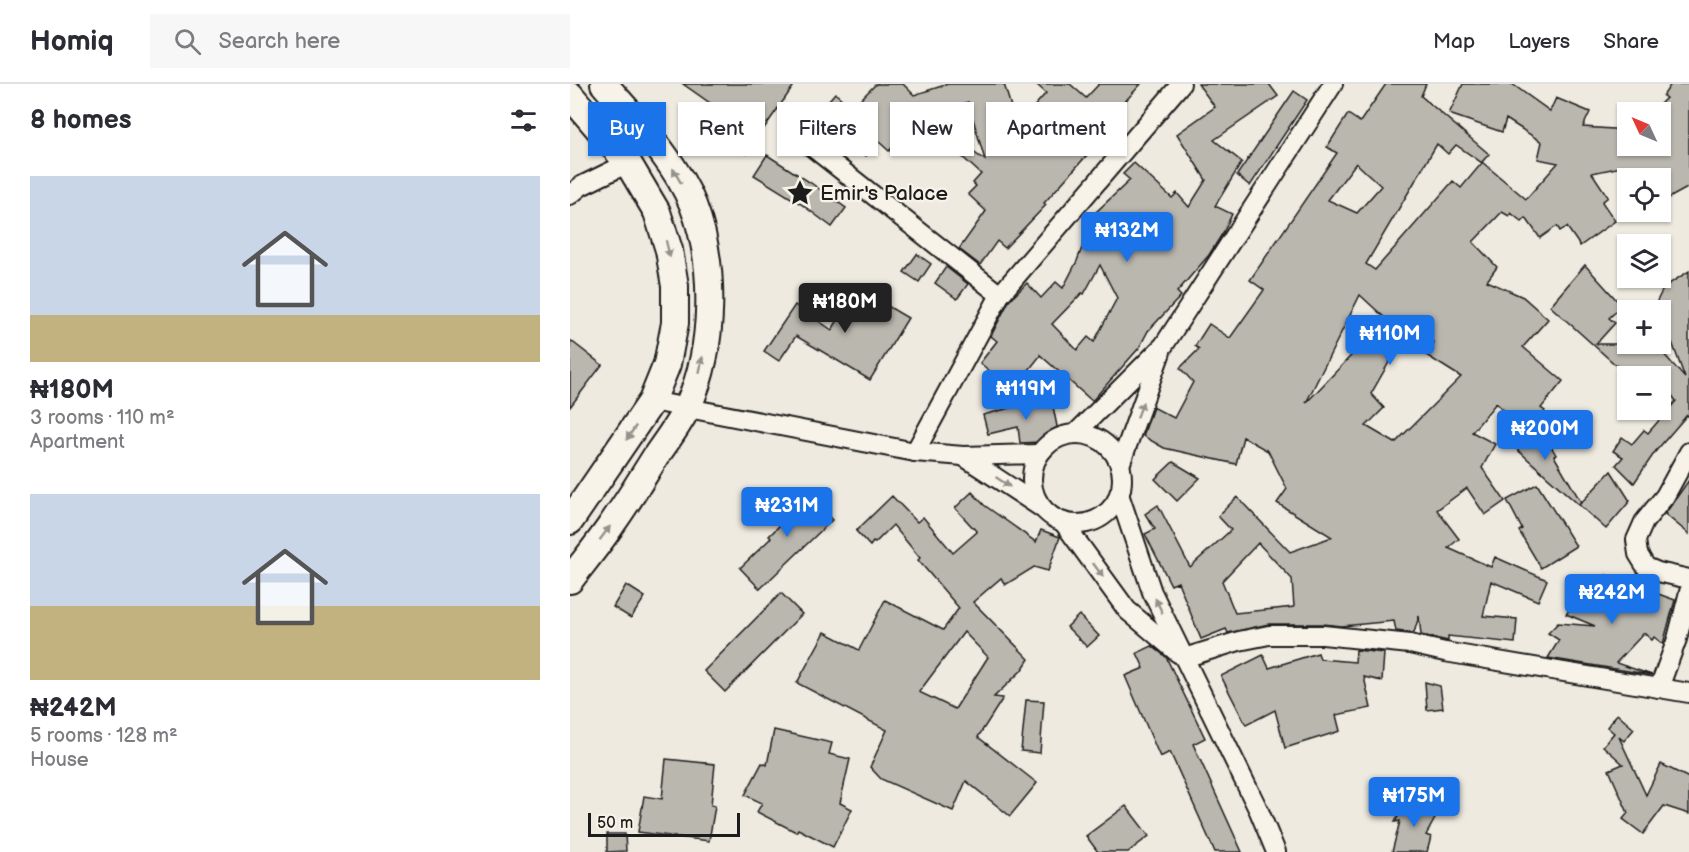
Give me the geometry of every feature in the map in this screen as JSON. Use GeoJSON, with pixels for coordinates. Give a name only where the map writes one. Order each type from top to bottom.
{"type":"FeatureCollection","features":[{"type":"Feature","properties":{"kind":"main road"},"geometry":{"type":"LineString","coordinates":[[570,580],[613,523],[687,408],[698,379],[706,339],[709,288],[704,244],[693,204],[675,171],[608,86]]}},
{"type":"Feature","properties":{"kind":"main road"},"geometry":{"type":"LineString","coordinates":[[570,95],[628,163],[657,212],[669,250],[675,286],[675,324],[667,364],[652,401],[570,521]]}},
{"type":"Feature","properties":{"kind":"street"},"geometry":{"type":"LineString","coordinates":[[915,452],[1000,295],[1181,84]]}},
{"type":"Feature","properties":{"kind":"street"},"geometry":{"type":"LineString","coordinates":[[1119,465],[1164,345],[1333,84]]}},
{"type":"Feature","properties":{"kind":"street"},"geometry":{"type":"LineString","coordinates":[[824,156],[1000,295]]}},
{"type":"Feature","properties":{"kind":"street"},"geometry":{"type":"LineString","coordinates":[[570,195],[581,186],[628,163]]}},
{"type":"Feature","properties":{"kind":"street"},"geometry":{"type":"LineString","coordinates":[[1074,434],[1164,345]]}},
{"type":"Feature","properties":{"kind":"street"},"geometry":{"type":"LineString","coordinates":[[652,401],[915,452],[963,456],[1039,454]]}},
{"type":"Feature","properties":{"kind":"street"},"geometry":{"type":"LineString","coordinates":[[963,456],[1052,517],[1063,522],[1082,524],[1100,517],[1112,507],[1119,494],[1122,480],[1119,465],[1112,451],[1102,441],[1089,435],[1074,434],[1061,437],[1048,444],[1039,454],[1031,478],[1032,489],[1042,508]]}},
{"type":"Feature","properties":{"kind":"street"},"geometry":{"type":"LineString","coordinates":[[1689,452],[1665,496],[1644,522],[1636,540],[1638,554],[1646,567],[1689,579]]}},
{"type":"Feature","properties":{"kind":"street"},"geometry":{"type":"LineString","coordinates":[[1119,494],[1152,592],[1259,811],[1276,852]]}},
{"type":"Feature","properties":{"kind":"street"},"geometry":{"type":"LineString","coordinates":[[1063,522],[1127,610],[1184,658]]}},
{"type":"Feature","properties":{"kind":"street"},"geometry":{"type":"LineString","coordinates":[[1659,688],[1677,639],[1689,592]]}},
{"type":"Feature","properties":{"kind":"street"},"geometry":{"type":"LineString","coordinates":[[1184,658],[1239,641],[1269,635],[1323,635],[1410,644],[1445,652],[1689,693]]}},
{"type":"Feature","properties":{"kind":"building"},"geometry":{"type":"Polygon","coordinates":[[[683,84],[795,84],[782,102],[777,102],[777,110],[765,127],[765,102],[709,102],[683,84]]]}},
{"type":"Feature","properties":{"kind":"building"},"geometry":{"type":"Polygon","coordinates":[[[876,84],[903,84],[914,95],[948,84],[1004,84],[1010,102],[986,102],[986,156],[1086,156],[1044,203],[1046,205],[1005,248],[997,241],[980,265],[959,249],[986,211],[968,194],[976,186],[973,183],[981,174],[961,156],[974,156],[974,153],[985,160],[974,122],[974,102],[890,102],[889,151],[878,141],[878,102],[858,102],[876,84]]]}},
{"type":"Feature","properties":{"kind":"building"},"geometry":{"type":"Polygon","coordinates":[[[1036,84],[1070,84],[1086,98],[1099,84],[1141,84],[1125,102],[1038,102],[1046,93],[1036,84]]]}},
{"type":"Feature","properties":{"kind":"building"},"geometry":{"type":"Polygon","coordinates":[[[1198,84],[1269,84],[1278,96],[1214,140],[1242,162],[1215,206],[1232,214],[1209,255],[1177,292],[1181,296],[1148,331],[1139,348],[1092,401],[1040,355],[1013,390],[980,363],[997,341],[991,336],[1009,301],[1027,283],[1041,298],[1056,282],[1063,288],[1077,261],[1095,213],[1130,180],[1123,174],[1134,163],[1172,198],[1177,193],[1189,207],[1206,180],[1177,134],[1215,107],[1198,84]],[[1100,265],[1084,294],[1082,293],[1052,324],[1077,350],[1088,337],[1094,342],[1117,298],[1100,265]]]}},
{"type":"Feature","properties":{"kind":"building"},"geometry":{"type":"Polygon","coordinates":[[[1386,84],[1426,84],[1421,96],[1489,154],[1482,162],[1526,199],[1558,163],[1538,159],[1542,142],[1506,119],[1502,132],[1449,114],[1463,84],[1512,84],[1550,111],[1556,98],[1590,112],[1583,127],[1617,129],[1617,156],[1671,156],[1671,102],[1662,102],[1666,98],[1663,96],[1671,84],[1689,84],[1689,187],[1671,197],[1671,168],[1627,168],[1626,166],[1592,173],[1608,197],[1602,202],[1615,221],[1580,246],[1567,227],[1560,231],[1557,226],[1540,238],[1526,218],[1522,222],[1511,213],[1509,216],[1502,212],[1473,242],[1497,267],[1487,281],[1523,297],[1548,319],[1523,347],[1563,381],[1541,408],[1545,411],[1531,434],[1496,403],[1472,432],[1495,444],[1482,468],[1505,501],[1485,515],[1467,488],[1437,510],[1459,539],[1448,548],[1491,567],[1495,557],[1547,580],[1538,601],[1491,581],[1483,616],[1517,619],[1515,643],[1448,636],[1448,641],[1421,635],[1419,616],[1414,633],[1396,631],[1394,621],[1342,626],[1269,624],[1228,633],[1226,629],[1201,639],[1178,582],[1171,585],[1145,534],[1155,529],[1145,514],[1158,505],[1190,567],[1231,530],[1218,516],[1237,497],[1290,552],[1332,537],[1277,503],[1287,489],[1268,451],[1243,437],[1236,464],[1164,448],[1143,436],[1153,407],[1174,418],[1193,382],[1180,368],[1199,349],[1195,346],[1209,324],[1230,338],[1264,290],[1250,280],[1337,153],[1327,147],[1348,114],[1360,122],[1386,84]],[[1437,144],[1366,264],[1375,270],[1453,181],[1461,188],[1482,163],[1456,145],[1448,154],[1437,144]],[[1356,163],[1328,200],[1357,213],[1381,186],[1356,163]],[[1360,295],[1306,403],[1386,319],[1360,295]],[[1408,321],[1380,350],[1392,357],[1371,394],[1384,408],[1366,426],[1395,443],[1461,377],[1426,355],[1434,343],[1408,321]],[[1258,543],[1222,581],[1235,613],[1294,607],[1292,579],[1258,543]]]}},
{"type":"Feature","properties":{"kind":"building"},"geometry":{"type":"Polygon","coordinates":[[[1294,91],[1307,100],[1250,186],[1237,175],[1294,91]]]}},
{"type":"Feature","properties":{"kind":"building"},"geometry":{"type":"Polygon","coordinates":[[[835,93],[845,102],[827,102],[835,93]]]}},
{"type":"Feature","properties":{"kind":"building"},"geometry":{"type":"Polygon","coordinates":[[[767,155],[846,208],[832,227],[801,204],[754,175],[767,155]]]}},
{"type":"Feature","properties":{"kind":"building"},"geometry":{"type":"Polygon","coordinates":[[[917,254],[931,264],[919,282],[904,272],[917,254]]]}},
{"type":"Feature","properties":{"kind":"building"},"geometry":{"type":"Polygon","coordinates":[[[1585,265],[1617,300],[1617,311],[1609,318],[1615,323],[1596,344],[1617,344],[1617,354],[1664,354],[1685,378],[1671,340],[1671,300],[1658,300],[1664,288],[1671,288],[1671,283],[1689,271],[1689,417],[1687,415],[1655,452],[1634,483],[1616,465],[1623,457],[1613,451],[1622,437],[1632,444],[1644,430],[1648,433],[1659,420],[1671,420],[1671,407],[1676,401],[1671,394],[1671,366],[1617,366],[1550,306],[1585,265]]]}},
{"type":"Feature","properties":{"kind":"building"},"geometry":{"type":"Polygon","coordinates":[[[946,267],[968,284],[957,299],[935,283],[946,267]]]}},
{"type":"Feature","properties":{"kind":"building"},"geometry":{"type":"Polygon","coordinates":[[[857,288],[908,318],[870,380],[796,336],[779,361],[764,351],[795,305],[832,330],[857,288]]]}},
{"type":"Feature","properties":{"kind":"building"},"geometry":{"type":"Polygon","coordinates":[[[570,340],[602,365],[570,407],[570,340]]]}},
{"type":"Feature","properties":{"kind":"building"},"geometry":{"type":"Polygon","coordinates":[[[1051,397],[1059,436],[1040,439],[1040,442],[1020,443],[1018,427],[988,434],[983,415],[1051,397]]]}},
{"type":"Feature","properties":{"kind":"building"},"geometry":{"type":"Polygon","coordinates":[[[1541,429],[1581,502],[1578,504],[1512,445],[1541,429]]]}},
{"type":"Feature","properties":{"kind":"building"},"geometry":{"type":"Polygon","coordinates":[[[1173,462],[1200,478],[1177,501],[1155,479],[1173,462]]]}},
{"type":"Feature","properties":{"kind":"building"},"geometry":{"type":"Polygon","coordinates":[[[1611,471],[1630,501],[1606,529],[1579,505],[1611,471]]]}},
{"type":"Feature","properties":{"kind":"building"},"geometry":{"type":"Polygon","coordinates":[[[1689,480],[1689,534],[1665,514],[1689,480]]]}},
{"type":"Feature","properties":{"kind":"building"},"geometry":{"type":"Polygon","coordinates":[[[1537,484],[1576,546],[1541,568],[1519,531],[1522,529],[1507,500],[1537,484]]]}},
{"type":"Feature","properties":{"kind":"building"},"geometry":{"type":"Polygon","coordinates":[[[801,488],[832,520],[760,589],[740,568],[771,538],[769,536],[780,525],[772,517],[801,488]]]}},
{"type":"Feature","properties":{"kind":"building"},"geometry":{"type":"Polygon","coordinates":[[[972,492],[984,505],[1036,542],[1041,530],[1060,537],[1048,571],[1034,567],[1005,585],[1001,578],[973,602],[1029,659],[1022,670],[994,697],[1003,698],[978,737],[1037,783],[1010,816],[966,781],[953,811],[881,779],[870,767],[887,730],[797,683],[825,632],[859,650],[885,600],[943,630],[959,608],[918,560],[920,558],[893,525],[870,546],[856,531],[892,496],[917,522],[923,517],[953,553],[977,532],[955,508],[972,492]],[[964,632],[919,692],[955,709],[988,657],[964,632]]]}},
{"type":"Feature","properties":{"kind":"building"},"geometry":{"type":"Polygon","coordinates":[[[1606,575],[1645,594],[1647,590],[1675,600],[1663,644],[1654,637],[1652,640],[1644,633],[1616,663],[1652,675],[1548,658],[1559,640],[1548,633],[1558,623],[1595,626],[1566,614],[1584,594],[1592,601],[1606,575]]]}},
{"type":"Feature","properties":{"kind":"building"},"geometry":{"type":"Polygon","coordinates":[[[626,585],[645,597],[631,618],[613,607],[626,585]]]}},
{"type":"Feature","properties":{"kind":"building"},"geometry":{"type":"Polygon","coordinates":[[[781,593],[802,614],[725,692],[704,671],[781,593]]]}},
{"type":"Feature","properties":{"kind":"building"},"geometry":{"type":"Polygon","coordinates":[[[1079,615],[1099,636],[1087,647],[1067,627],[1079,615]]]}},
{"type":"Feature","properties":{"kind":"building"},"geometry":{"type":"Polygon","coordinates":[[[1152,646],[1166,657],[1205,738],[1193,744],[1242,852],[1215,852],[1170,752],[1160,757],[1125,676],[1144,668],[1137,653],[1152,646]]]}},
{"type":"Feature","properties":{"kind":"building"},"geometry":{"type":"Polygon","coordinates":[[[1356,650],[1384,653],[1382,681],[1364,677],[1371,708],[1336,715],[1340,731],[1285,748],[1275,710],[1246,725],[1221,676],[1263,655],[1269,668],[1318,653],[1320,659],[1355,662],[1356,650]]]}},
{"type":"Feature","properties":{"kind":"building"},"geometry":{"type":"Polygon","coordinates":[[[1425,682],[1440,686],[1443,708],[1427,710],[1425,682]]]}},
{"type":"Feature","properties":{"kind":"building"},"geometry":{"type":"Polygon","coordinates":[[[1026,700],[1044,701],[1040,753],[1021,751],[1026,700]]]}},
{"type":"Feature","properties":{"kind":"building"},"geometry":{"type":"Polygon","coordinates":[[[1617,714],[1634,729],[1624,741],[1619,737],[1646,795],[1661,764],[1689,778],[1689,814],[1664,806],[1643,834],[1623,819],[1628,813],[1609,770],[1623,764],[1603,746],[1614,733],[1607,727],[1617,714]]]}},
{"type":"Feature","properties":{"kind":"building"},"geometry":{"type":"Polygon","coordinates":[[[774,730],[832,743],[829,754],[850,759],[840,803],[852,809],[833,847],[798,829],[796,832],[757,812],[762,803],[745,795],[762,763],[767,765],[774,730]]]}},
{"type":"Feature","properties":{"kind":"building"},"geometry":{"type":"Polygon","coordinates":[[[666,759],[715,764],[711,805],[715,806],[709,841],[638,832],[644,796],[662,799],[666,759]]]}},
{"type":"Feature","properties":{"kind":"building"},"geometry":{"type":"Polygon","coordinates":[[[1409,797],[1438,813],[1426,835],[1431,837],[1427,852],[1392,852],[1400,821],[1395,822],[1409,797]]]}},
{"type":"Feature","properties":{"kind":"building"},"geometry":{"type":"Polygon","coordinates":[[[1126,806],[1149,836],[1128,852],[1098,852],[1086,836],[1126,806]]]}},
{"type":"Feature","properties":{"kind":"building"},"geometry":{"type":"Polygon","coordinates":[[[607,834],[625,834],[626,851],[607,852],[607,834]]]}},
{"type":"Feature","properties":{"kind":"place","name":"Emir's Palace"},"geometry":{"type":"Point","coordinates":[800,193]}}]}
